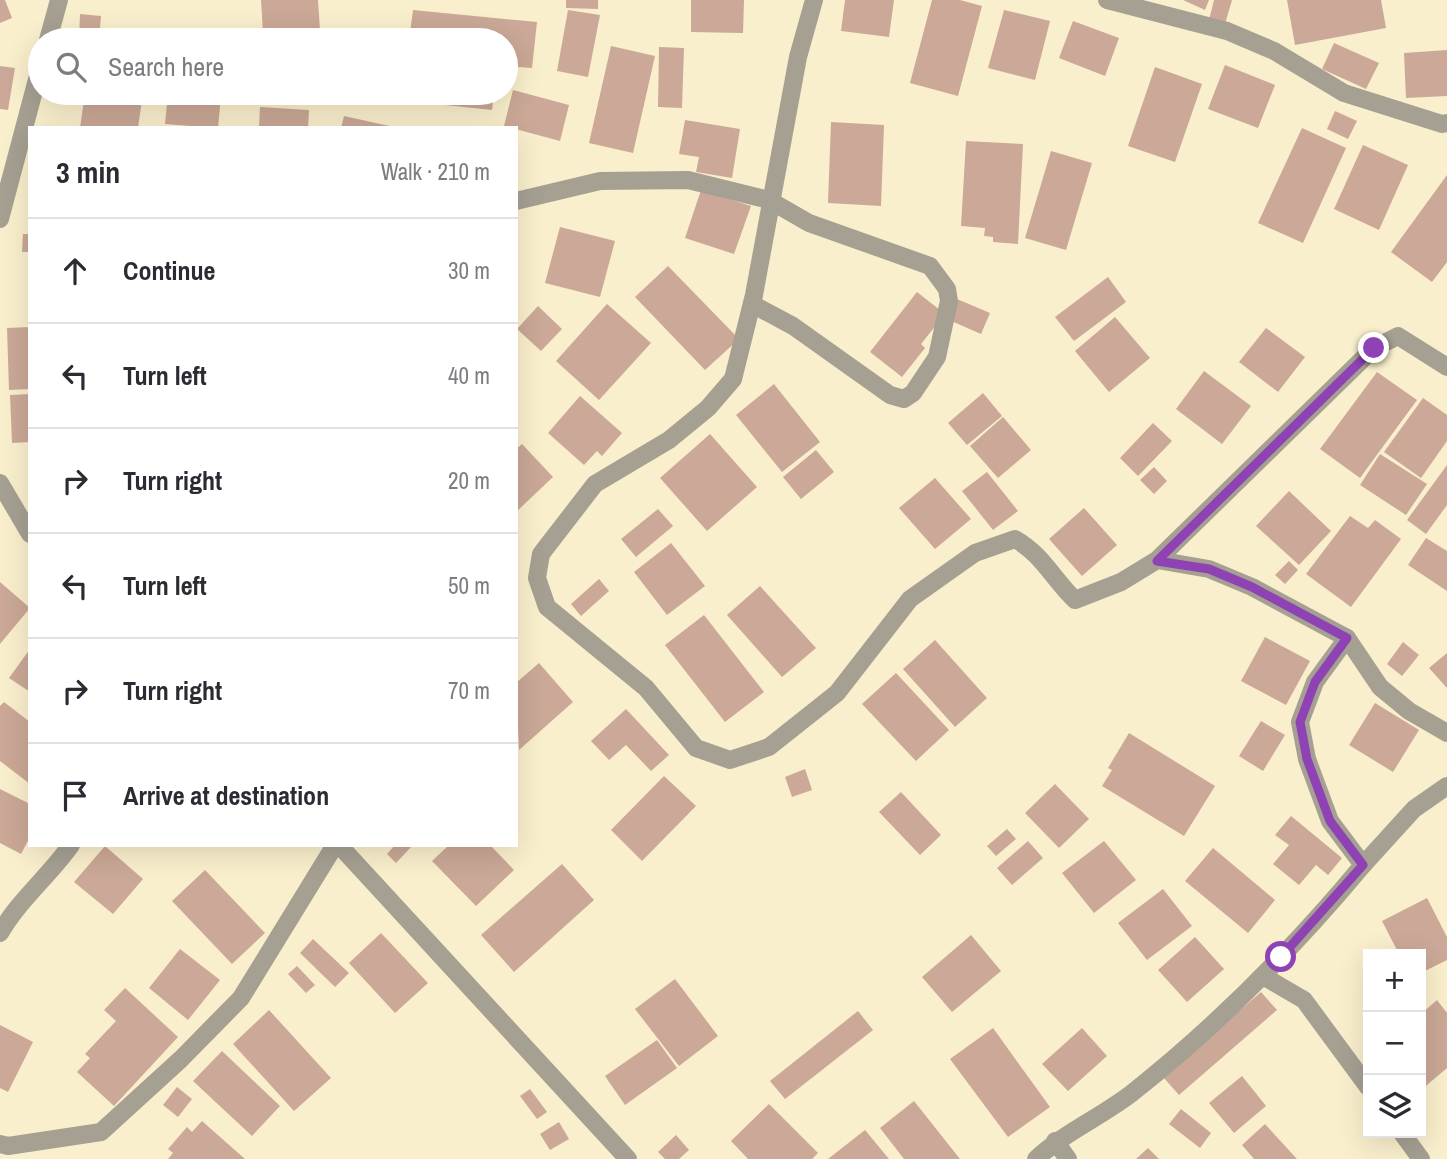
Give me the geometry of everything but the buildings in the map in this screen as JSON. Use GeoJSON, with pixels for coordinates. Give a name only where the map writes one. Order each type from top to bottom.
{"type":"FeatureCollection","features":[{"type":"Feature","properties":{"kind":"street"},"geometry":{"type":"LineString","coordinates":[[51,28],[59,0]]}},
{"type":"Feature","properties":{"kind":"street"},"geometry":{"type":"LineString","coordinates":[[814,0],[798,57],[769,200],[752,304],[733,379],[708,408],[669,440],[596,484],[541,554],[537,578],[547,607],[646,688],[696,748],[730,760],[769,747],[836,693],[910,599],[975,553],[1015,539],[1034,550],[1055,582],[1075,600],[1121,582],[1157,561],[1374,348],[1398,336],[1447,367]]}},
{"type":"Feature","properties":{"kind":"street"},"geometry":{"type":"LineString","coordinates":[[1107,0],[1227,31],[1273,51],[1344,93],[1442,124],[1447,123]]}},
{"type":"Feature","properties":{"kind":"street"},"geometry":{"type":"LineString","coordinates":[[28,126],[33,105]]}},
{"type":"Feature","properties":{"kind":"street"},"geometry":{"type":"LineString","coordinates":[[0,219],[28,127]]}},
{"type":"Feature","properties":{"kind":"street"},"geometry":{"type":"LineString","coordinates":[[518,201],[600,181],[688,180],[769,200],[809,223],[930,266],[947,289],[949,301],[937,357],[914,393],[904,399],[890,396],[793,326],[752,304]]}},
{"type":"Feature","properties":{"kind":"street"},"geometry":{"type":"LineString","coordinates":[[0,483],[28,531]]}},
{"type":"Feature","properties":{"kind":"street"},"geometry":{"type":"LineString","coordinates":[[1157,561],[1209,569],[1252,587],[1347,638],[1380,687],[1409,711],[1447,733]]}},
{"type":"Feature","properties":{"kind":"street"},"geometry":{"type":"LineString","coordinates":[[1347,638],[1315,682],[1300,722],[1307,759],[1330,821],[1363,865]]}},
{"type":"Feature","properties":{"kind":"street"},"geometry":{"type":"LineString","coordinates":[[1036,1159],[1055,1141],[1130,1095],[1231,1010],[1298,942],[1414,809],[1447,786]]}},
{"type":"Feature","properties":{"kind":"street"},"geometry":{"type":"LineString","coordinates":[[0,933],[10,915],[54,869],[70,847]]}},
{"type":"Feature","properties":{"kind":"street"},"geometry":{"type":"LineString","coordinates":[[0,1144],[8,1146],[101,1132],[181,1059],[241,998],[336,847]]}},
{"type":"Feature","properties":{"kind":"street"},"geometry":{"type":"LineString","coordinates":[[339,847],[628,1159]]}},
{"type":"Feature","properties":{"kind":"street"},"geometry":{"type":"LineString","coordinates":[[1262,976],[1304,1000],[1363,1080]]}},
{"type":"Feature","properties":{"kind":"street"},"geometry":{"type":"LineString","coordinates":[[1406,1138],[1421,1159]]}},
{"type":"Feature","properties":{"kind":"street"},"geometry":{"type":"LineString","coordinates":[[1055,1141],[1068,1159]]}},
{"type":"Feature","properties":{"kind":"route"},"geometry":{"type":"LineString","coordinates":[[1281,957],[1298,942],[1363,865],[1330,821],[1307,759],[1300,722],[1315,682],[1347,638],[1252,587],[1209,569],[1157,561],[1343,375],[1374,348]]}}]}
